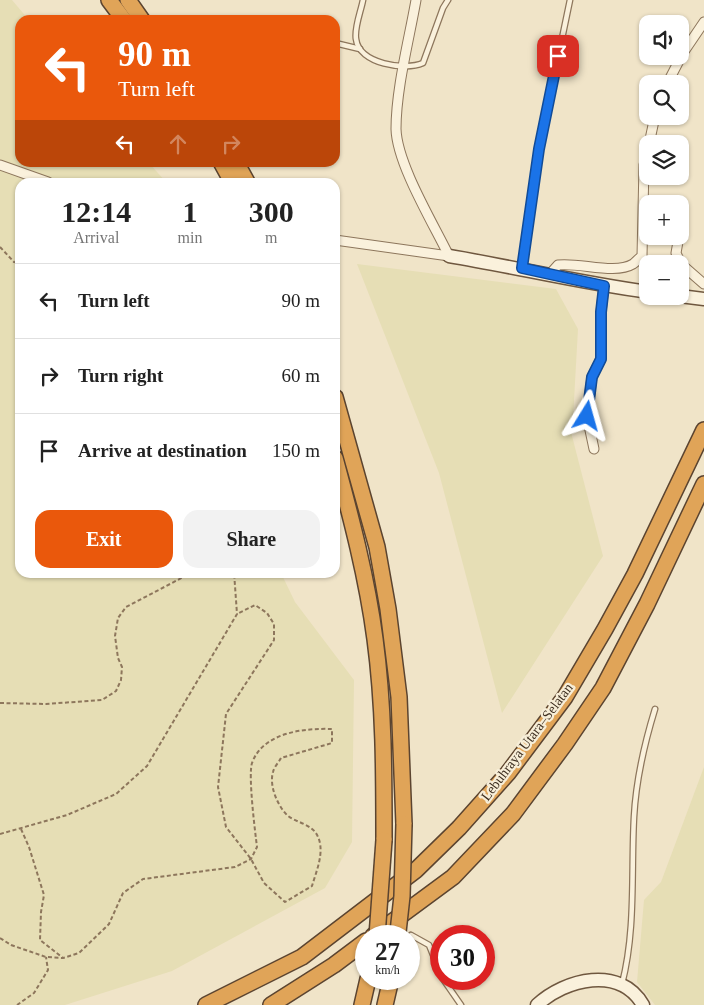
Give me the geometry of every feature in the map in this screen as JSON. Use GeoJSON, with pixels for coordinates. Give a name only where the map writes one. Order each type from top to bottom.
{"type":"FeatureCollection","features":[{"type":"Feature","properties":{"kind":"highway"},"geometry":{"type":"LineString","coordinates":[[109,0],[120,15]]}},
{"type":"Feature","properties":{"kind":"highway"},"geometry":{"type":"LineString","coordinates":[[128,0],[138,15]]}},
{"type":"Feature","properties":{"kind":"highway"},"geometry":{"type":"LineString","coordinates":[[228,167],[238,175]]}},
{"type":"Feature","properties":{"kind":"highway"},"geometry":{"type":"LineString","coordinates":[[340,416],[376,547],[388,609],[399,697],[404,824],[402,896],[403,925]]}},
{"type":"Feature","properties":{"kind":"highway","name":"Lebuhraya Utara–Selatan"},"geometry":{"type":"LineString","coordinates":[[206,1005],[302,956],[416,870],[459,828],[508,773],[565,697],[605,628],[635,574],[704,430]]}},
{"type":"Feature","properties":{"kind":"highway"},"geometry":{"type":"LineString","coordinates":[[340,478],[360,560],[375,638],[381,703],[384,840],[378,925]]}},
{"type":"Feature","properties":{"kind":"highway"},"geometry":{"type":"LineString","coordinates":[[388,925],[453,877],[513,814],[565,744],[603,688],[647,604],[704,484]]}},
{"type":"Feature","properties":{"kind":"highway"},"geometry":{"type":"LineString","coordinates":[[271,1005],[334,965],[355,949]]}},
{"type":"Feature","properties":{"kind":"highway"},"geometry":{"type":"LineString","coordinates":[[361,1005],[365,990]]}},
{"type":"Feature","properties":{"kind":"highway"},"geometry":{"type":"LineString","coordinates":[[386,1005],[389,990]]}},
{"type":"Feature","properties":{"kind":"street"},"geometry":{"type":"LineString","coordinates":[[416,0],[396,130],[404,164],[449,256]]}},
{"type":"Feature","properties":{"kind":"street"},"geometry":{"type":"LineString","coordinates":[[672,75],[683,54],[704,22]]}},
{"type":"Feature","properties":{"kind":"street"},"geometry":{"type":"LineString","coordinates":[[0,165],[37,178]]}},
{"type":"Feature","properties":{"kind":"street"},"geometry":{"type":"LineString","coordinates":[[549,275],[558,265],[570,264],[619,268],[634,264],[642,256],[644,185]]}},
{"type":"Feature","properties":{"kind":"street"},"geometry":{"type":"LineString","coordinates":[[340,241],[522,268],[604,286],[639,291]]}},
{"type":"Feature","properties":{"kind":"street"},"geometry":{"type":"LineString","coordinates":[[677,245],[676,252],[681,264],[704,284]]}},
{"type":"Feature","properties":{"kind":"street"},"geometry":{"type":"LineString","coordinates":[[594,449],[587,416],[592,377],[601,359],[601,312],[604,286]]}},
{"type":"Feature","properties":{"kind":"street"},"geometry":{"type":"LineString","coordinates":[[689,297],[704,299]]}},
{"type":"Feature","properties":{"kind":"street"},"geometry":{"type":"LineString","coordinates":[[537,1005],[552,993],[576,982],[591,979],[622,985],[634,993],[643,1005]]}},
{"type":"Feature","properties":{"kind":"lane"},"geometry":{"type":"LineString","coordinates":[[363,0],[356,39],[360,49],[372,60],[405,66],[423,63],[443,8],[448,0]]}},
{"type":"Feature","properties":{"kind":"lane"},"geometry":{"type":"LineString","coordinates":[[522,268],[539,149],[570,0]]}},
{"type":"Feature","properties":{"kind":"lane"},"geometry":{"type":"LineString","coordinates":[[340,44],[360,49]]}},
{"type":"Feature","properties":{"kind":"lane"},"geometry":{"type":"LineString","coordinates":[[622,985],[629,958],[634,814],[642,750],[655,709]]}},
{"type":"Feature","properties":{"kind":"lane"},"geometry":{"type":"LineString","coordinates":[[451,990],[461,1005]]}},
{"type":"Feature","properties":{"kind":"path"},"geometry":{"type":"LineString","coordinates":[[0,248],[15,262]]}},
{"type":"Feature","properties":{"kind":"path"},"geometry":{"type":"LineString","coordinates":[[0,703],[46,704],[102,700],[116,690],[121,680],[122,667],[118,658],[115,636],[118,618],[126,607],[182,578]]}},
{"type":"Feature","properties":{"kind":"path"},"geometry":{"type":"LineString","coordinates":[[234,578],[237,614]]}},
{"type":"Feature","properties":{"kind":"path"},"geometry":{"type":"LineString","coordinates":[[0,834],[67,815],[116,794],[147,766],[237,614],[255,605],[267,613],[274,624],[274,640],[226,714],[218,787],[226,827],[252,858],[264,883],[284,902],[312,886],[320,853],[318,836],[309,827],[287,815],[276,797],[273,786],[273,772],[281,758],[305,753],[332,743],[332,729],[314,728],[290,732],[262,746],[251,764],[257,847],[252,858],[235,867],[143,879],[123,893],[109,924],[79,953],[63,958],[46,957],[11,946],[0,938]]}},
{"type":"Feature","properties":{"kind":"path"},"geometry":{"type":"LineString","coordinates":[[21,829],[29,847],[44,895],[40,912],[40,940],[63,958]]}},
{"type":"Feature","properties":{"kind":"path"},"geometry":{"type":"LineString","coordinates":[[17,1005],[34,993],[48,970],[46,957]]}},
{"type":"Feature","properties":{"kind":"shaded area"},"geometry":{"type":"Polygon","coordinates":[[[0,0],[12,0],[25,15],[15,15],[15,167],[153,167],[162,178],[15,178],[15,578],[283,578],[295,602],[354,680],[352,842],[325,888],[172,971],[65,1005],[0,1005],[0,0]]]}},
{"type":"Feature","properties":{"kind":"shaded area"},"geometry":{"type":"Polygon","coordinates":[[[357,264],[556,289],[578,329],[572,436],[603,556],[502,713],[439,473],[357,264]]]}},
{"type":"Feature","properties":{"kind":"shaded area"},"geometry":{"type":"Polygon","coordinates":[[[704,767],[704,1005],[655,1005],[637,982],[644,900],[661,882],[704,767]]]}},
{"type":"Feature","properties":{"kind":"route"},"geometry":{"type":"LineString","coordinates":[[558,56],[539,149],[522,268],[604,286],[601,312],[601,359],[592,377],[587,416]]}}]}
